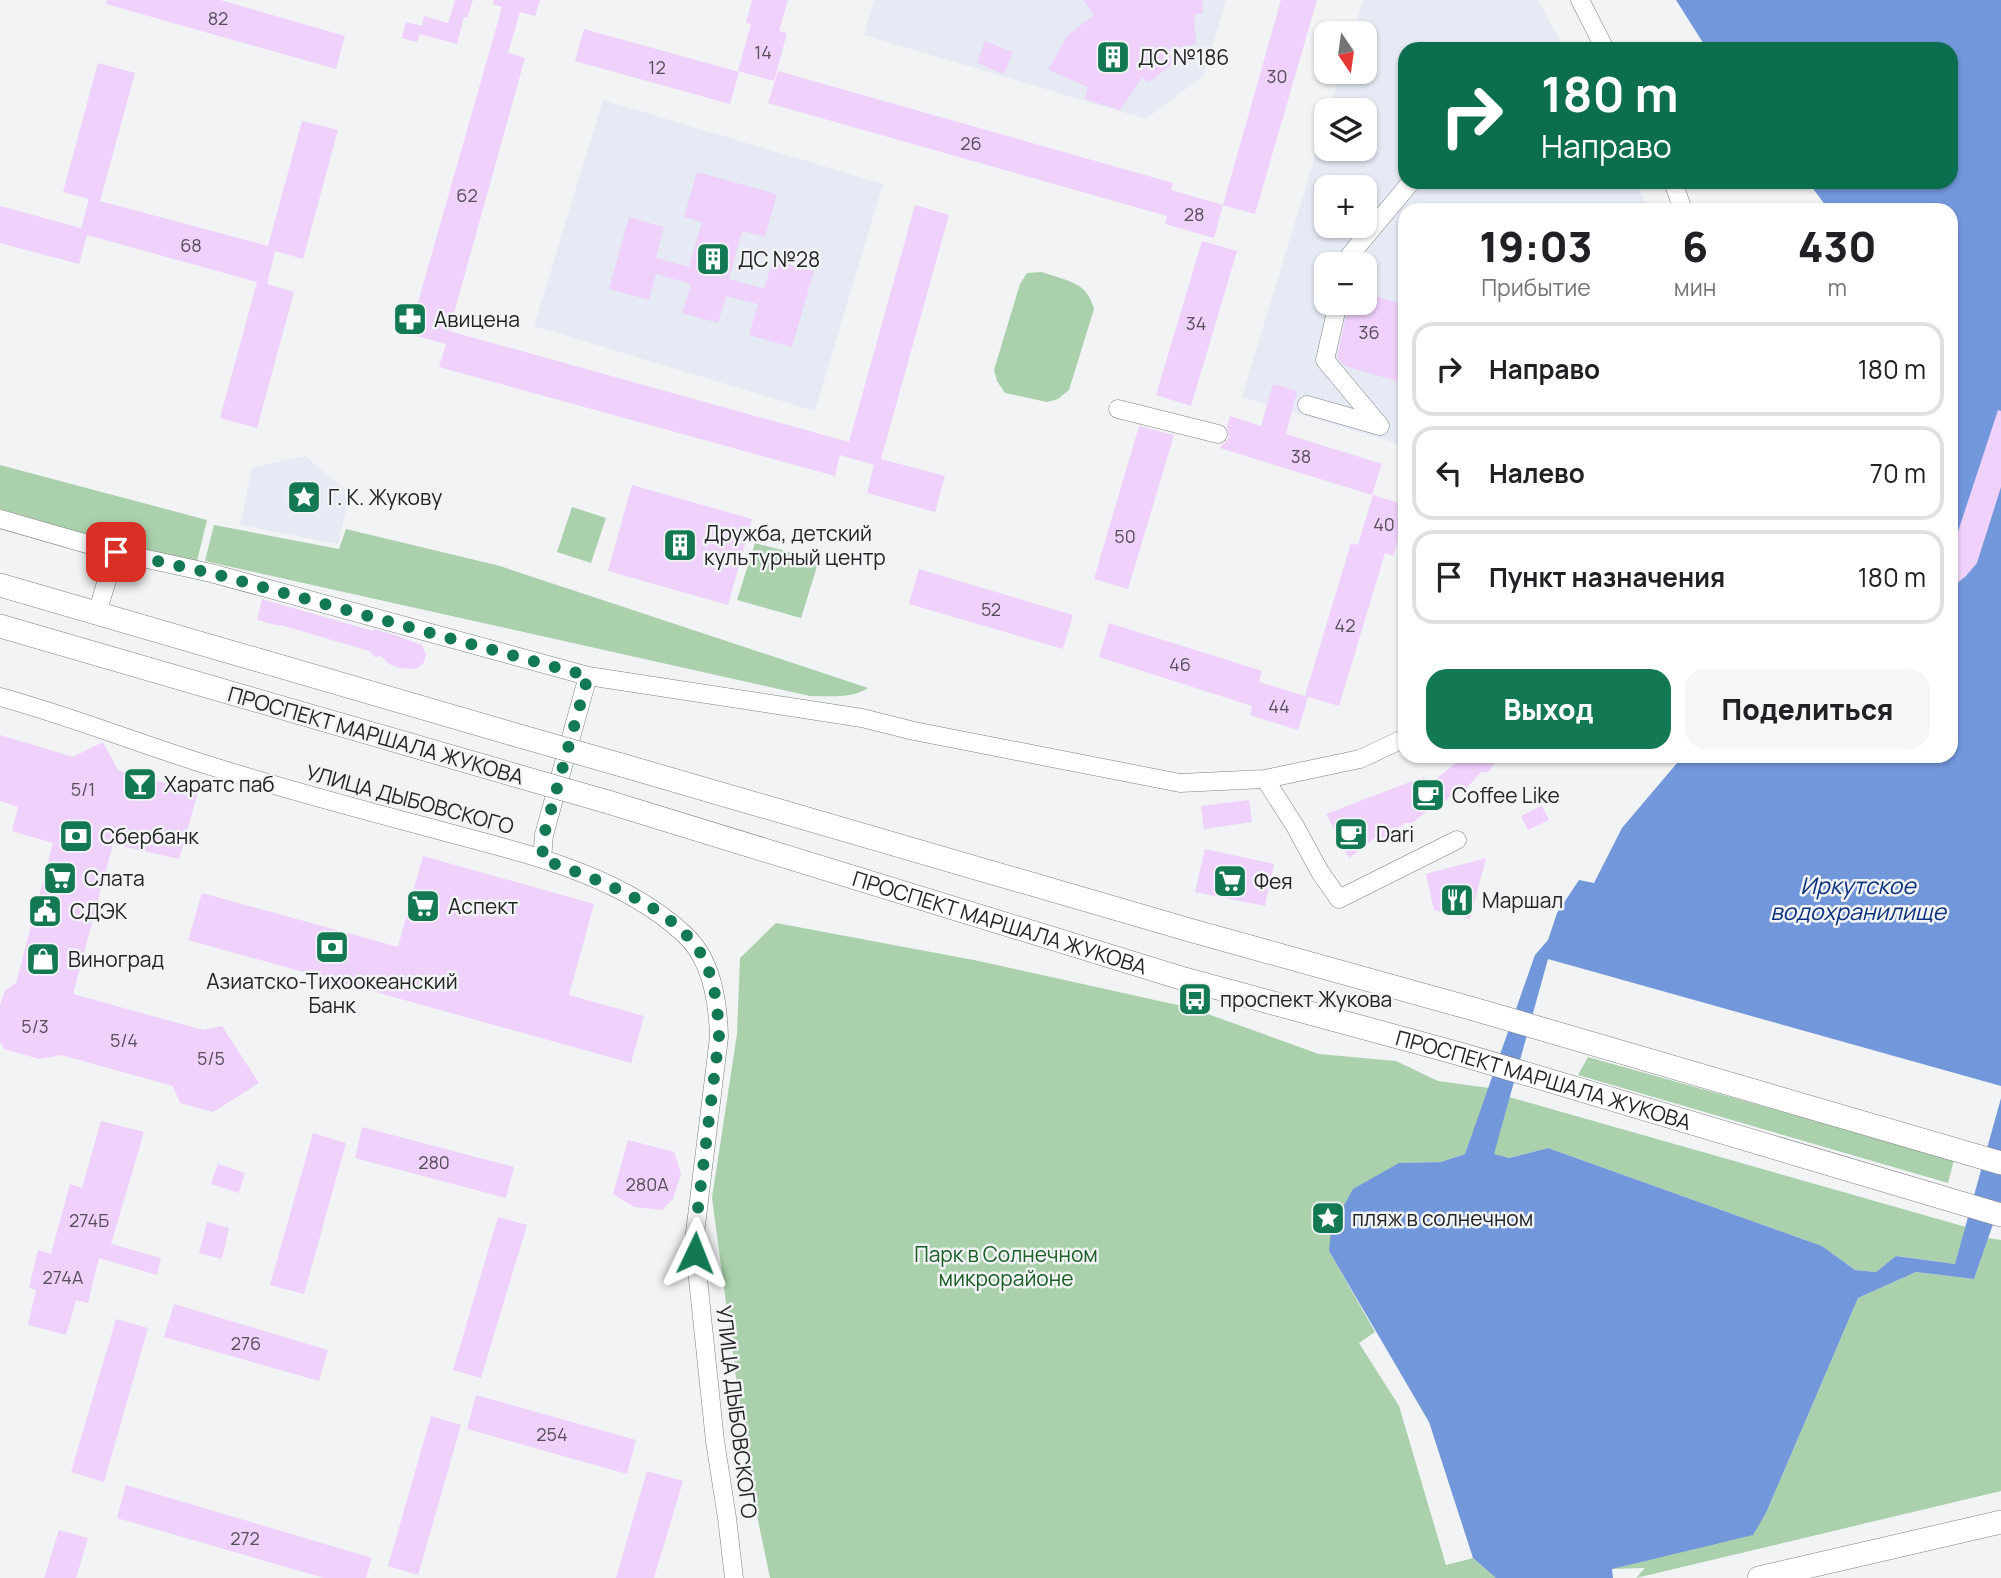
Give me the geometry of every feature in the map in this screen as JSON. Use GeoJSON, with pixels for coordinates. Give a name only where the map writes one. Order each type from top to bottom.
{"type":"FeatureCollection","features":[{"type":"Feature","properties":{"kind":"main road","name":"ПРОСПЕКТ МАРШАЛА ЖУКОВА"},"geometry":{"type":"LineString","coordinates":[[0,585],[2001,1163]]}},
{"type":"Feature","properties":{"kind":"main road","name":"ПРОСПЕКТ МАРШАЛА ЖУКОВА"},"geometry":{"type":"LineString","coordinates":[[0,626],[608,802],[1181,978],[1460,1054],[2001,1215]]}},
{"type":"Feature","properties":{"kind":"main road"},"geometry":{"type":"LineString","coordinates":[[1934,1536],[2001,1515]]}},
{"type":"Feature","properties":{"kind":"main road"},"geometry":{"type":"LineString","coordinates":[[1759,1578],[2001,1522]]}},
{"type":"Feature","properties":{"kind":"street"},"geometry":{"type":"LineString","coordinates":[[1580,0],[1601,42]]}},
{"type":"Feature","properties":{"kind":"street"},"geometry":{"type":"LineString","coordinates":[[1353,252],[1405,189]]}},
{"type":"Feature","properties":{"kind":"street"},"geometry":{"type":"LineString","coordinates":[[1307,405],[1380,426],[1325,360],[1335,315]]}},
{"type":"Feature","properties":{"kind":"street"},"geometry":{"type":"LineString","coordinates":[[1118,408],[1218,434]]}},
{"type":"Feature","properties":{"kind":"street"},"geometry":{"type":"LineString","coordinates":[[0,519],[116,552],[211,573],[588,676],[862,718],[914,731],[1180,783],[1265,779],[1360,759],[1398,741]]}},
{"type":"Feature","properties":{"kind":"street"},"geometry":{"type":"LineString","coordinates":[[97,614],[116,552]]}},
{"type":"Feature","properties":{"kind":"street"},"geometry":{"type":"LineString","coordinates":[[542,859],[544,835],[588,676]]}},
{"type":"Feature","properties":{"kind":"street","name":"УЛИЦА ДЫБОВСКОГО"},"geometry":{"type":"LineString","coordinates":[[0,696],[222,770],[542,859],[594,879],[649,905],[687,935],[701,954],[710,977],[718,1012],[719,1037],[694,1241],[715,1441],[734,1578]]}},
{"type":"Feature","properties":{"kind":"street"},"geometry":{"type":"LineString","coordinates":[[1265,779],[1296,826],[1320,873],[1339,899],[1457,840]]}},
{"type":"Feature","properties":{"kind":"shaded area"},"geometry":{"type":"Polygon","coordinates":[[[874,0],[1226,0],[1204,75],[1146,119],[864,35],[874,0]]]}},
{"type":"Feature","properties":{"kind":"shaded area"},"geometry":{"type":"Polygon","coordinates":[[[1363,0],[1538,0],[1560,42],[1398,42],[1398,189],[1639,189],[1646,203],[1398,203],[1398,444],[1242,397],[1314,160],[1377,161],[1377,98],[1333,98],[1337,84],[1377,84],[1377,21],[1357,21],[1363,0]]]}},
{"type":"Feature","properties":{"kind":"shaded area"},"geometry":{"type":"Polygon","coordinates":[[[603,100],[883,184],[815,411],[534,326],[603,100]]]}},
{"type":"Feature","properties":{"kind":"shaded area"},"geometry":{"type":"Polygon","coordinates":[[[305,456],[350,494],[338,544],[240,525],[252,468],[305,456]]]}},
{"type":"Feature","properties":{"kind":"green space"},"geometry":{"type":"Polygon","coordinates":[[[1042,272],[1081,287],[1094,309],[1069,390],[1058,399],[1047,402],[1005,393],[994,370],[1020,284],[1027,273],[1042,272]]]}},
{"type":"Feature","properties":{"kind":"green space"},"geometry":{"type":"Polygon","coordinates":[[[0,465],[207,520],[197,561],[124,546],[0,509],[0,465]]]}},
{"type":"Feature","properties":{"kind":"green space"},"geometry":{"type":"Polygon","coordinates":[[[572,507],[606,518],[591,563],[557,552],[572,507]]]}},
{"type":"Feature","properties":{"kind":"green space"},"geometry":{"type":"Polygon","coordinates":[[[214,525],[339,549],[346,529],[500,566],[868,688],[847,695],[810,696],[205,561],[214,525]]]}},
{"type":"Feature","properties":{"kind":"green space"},"geometry":{"type":"Polygon","coordinates":[[[755,543],[819,560],[801,618],[737,600],[755,543]]]}},
{"type":"Feature","properties":{"kind":"green space","name":"Парк в Солнечном микрорайоне"},"geometry":{"type":"Polygon","coordinates":[[[776,923],[979,961],[1191,1008],[1319,1054],[1396,1061],[1438,1081],[1489,1088],[1465,1154],[1441,1162],[1399,1163],[1329,1251],[1375,1332],[1359,1343],[1399,1406],[1446,1565],[1473,1558],[1496,1578],[770,1578],[750,1482],[712,1198],[737,1034],[740,958],[776,923]]]}},
{"type":"Feature","properties":{"kind":"green space"},"geometry":{"type":"Polygon","coordinates":[[[1588,1057],[1954,1160],[1948,1183],[1578,1075],[1588,1057]]]}},
{"type":"Feature","properties":{"kind":"green space"},"geometry":{"type":"Polygon","coordinates":[[[1509,1097],[1966,1227],[1955,1264],[1897,1256],[1876,1272],[1855,1270],[1822,1246],[1548,1148],[1509,1158],[1493,1155],[1509,1097]]]}},
{"type":"Feature","properties":{"kind":"green space"},"geometry":{"type":"Polygon","coordinates":[[[1988,1238],[2001,1240],[2001,1491],[1636,1578],[1645,1568],[1611,1569],[1753,1534],[1766,1513],[1858,1298],[1916,1272],[1974,1279],[1988,1238]]]}},
{"type":"Feature","properties":{"kind":"water","name":"Иркутское водохранилище"},"geometry":{"type":"Polygon","coordinates":[[[1676,0],[2001,0],[2001,1086],[1548,959],[1494,1154],[1509,1158],[1548,1148],[1822,1246],[1855,1270],[1876,1272],[1896,1256],[1955,1264],[2001,1098],[2001,1201],[1974,1279],[1916,1272],[1858,1298],[1766,1513],[1753,1535],[1612,1569],[1613,1578],[1496,1578],[1473,1558],[1429,1422],[1329,1251],[1331,1229],[1353,1189],[1399,1163],[1441,1162],[1465,1154],[1535,955],[1548,940],[1557,913],[1579,880],[1594,883],[1622,828],[1677,763],[1958,763],[1958,203],[1824,203],[1813,189],[1958,189],[1958,42],[1703,42],[1676,0]]]}},
{"type":"Feature","properties":{"kind":"building"},"geometry":{"type":"Polygon","coordinates":[[[107,0],[220,0],[345,36],[336,69],[106,4],[107,0]]]}},
{"type":"Feature","properties":{"kind":"building"},"geometry":{"type":"Polygon","coordinates":[[[455,0],[473,0],[467,18],[464,17],[457,44],[420,34],[417,42],[402,38],[406,22],[422,26],[424,16],[448,23],[455,0]]]}},
{"type":"Feature","properties":{"kind":"building"},"geometry":{"type":"Polygon","coordinates":[[[494,0],[540,0],[535,16],[520,12],[508,53],[525,58],[449,331],[849,442],[915,205],[949,215],[881,459],[945,476],[935,512],[867,493],[874,465],[840,455],[835,476],[439,367],[446,344],[409,334],[502,7],[493,4],[494,0]]]}},
{"type":"Feature","properties":{"kind":"building"},"geometry":{"type":"Polygon","coordinates":[[[752,0],[788,0],[779,31],[787,33],[774,81],[738,71],[751,24],[746,23],[752,0]]]}},
{"type":"Feature","properties":{"kind":"building","name":"ДС №186"},"geometry":{"type":"Polygon","coordinates":[[[1083,0],[1202,0],[1203,14],[1194,14],[1196,44],[1169,49],[1173,64],[1149,82],[1142,78],[1120,110],[1085,99],[1088,87],[1048,70],[1068,35],[1094,15],[1083,0]]]}},
{"type":"Feature","properties":{"kind":"building"},"geometry":{"type":"Polygon","coordinates":[[[1281,0],[1317,0],[1255,214],[1223,205],[1281,0]]]}},
{"type":"Feature","properties":{"kind":"building"},"geometry":{"type":"Polygon","coordinates":[[[584,29],[739,72],[730,104],[575,61],[584,29]]]}},
{"type":"Feature","properties":{"kind":"building"},"geometry":{"type":"Polygon","coordinates":[[[985,41],[1013,52],[1004,74],[977,63],[985,41]]]}},
{"type":"Feature","properties":{"kind":"building"},"geometry":{"type":"Polygon","coordinates":[[[98,63],[135,73],[100,201],[268,246],[302,121],[338,130],[303,259],[275,251],[267,284],[294,292],[257,428],[220,418],[257,282],[87,235],[79,264],[0,243],[0,206],[81,228],[89,199],[63,192],[98,63]]]}},
{"type":"Feature","properties":{"kind":"building"},"geometry":{"type":"Polygon","coordinates":[[[778,71],[1173,183],[1171,190],[1223,205],[1214,238],[1165,224],[1167,216],[768,103],[778,71]]]}},
{"type":"Feature","properties":{"kind":"building","name":"ДС №28"},"geometry":{"type":"Polygon","coordinates":[[[697,172],[777,194],[765,237],[742,231],[729,279],[764,289],[773,260],[814,271],[792,347],[749,335],[758,304],[726,296],[718,323],[682,313],[691,284],[656,274],[649,300],[609,289],[629,217],[664,227],[656,258],[689,267],[702,222],[684,217],[697,172]]]}},
{"type":"Feature","properties":{"kind":"building"},"geometry":{"type":"Polygon","coordinates":[[[1202,241],[1237,251],[1191,406],[1156,395],[1202,241]]]}},
{"type":"Feature","properties":{"kind":"building"},"geometry":{"type":"Polygon","coordinates":[[[1377,297],[1398,303],[1398,382],[1345,366],[1337,357],[1346,315],[1377,315],[1377,297]]]}},
{"type":"Feature","properties":{"kind":"building"},"geometry":{"type":"Polygon","coordinates":[[[1273,384],[1297,391],[1286,434],[1382,464],[1372,495],[1220,448],[1229,437],[1227,427],[1230,416],[1261,426],[1273,384]]]}},
{"type":"Feature","properties":{"kind":"building"},"geometry":{"type":"Polygon","coordinates":[[[1998,410],[2001,411],[2001,487],[1977,563],[1958,583],[1958,532],[1998,410]]]}},
{"type":"Feature","properties":{"kind":"building"},"geometry":{"type":"Polygon","coordinates":[[[1139,426],[1174,435],[1128,589],[1094,579],[1139,426]]]}},
{"type":"Feature","properties":{"kind":"building","name":"Дружба, детский культурный центр"},"geometry":{"type":"Polygon","coordinates":[[[632,485],[752,519],[728,605],[608,571],[632,485]]]}},
{"type":"Feature","properties":{"kind":"building"},"geometry":{"type":"Polygon","coordinates":[[[1373,495],[1398,503],[1398,539],[1393,556],[1385,553],[1339,706],[1305,696],[1351,543],[1358,545],[1373,495]]]}},
{"type":"Feature","properties":{"kind":"building"},"geometry":{"type":"Polygon","coordinates":[[[919,569],[1073,615],[1063,649],[909,604],[919,569]]]}},
{"type":"Feature","properties":{"kind":"building"},"geometry":{"type":"Polygon","coordinates":[[[262,599],[392,634],[422,645],[426,655],[423,664],[416,669],[400,668],[389,664],[381,656],[375,657],[369,651],[257,620],[262,599]]]}},
{"type":"Feature","properties":{"kind":"building"},"geometry":{"type":"Polygon","coordinates":[[[1109,623],[1262,671],[1259,682],[1308,697],[1298,730],[1250,715],[1252,706],[1099,657],[1109,623]]]}},
{"type":"Feature","properties":{"kind":"building"},"geometry":{"type":"Polygon","coordinates":[[[0,735],[73,757],[103,742],[118,770],[198,792],[179,859],[113,844],[73,994],[203,1030],[222,1026],[259,1083],[213,1112],[180,1103],[173,1086],[61,1055],[39,1059],[4,1049],[0,1042],[0,1005],[5,991],[16,983],[53,843],[12,831],[18,807],[0,801],[0,735]]]}},
{"type":"Feature","properties":{"kind":"building"},"geometry":{"type":"Polygon","coordinates":[[[1456,763],[1495,763],[1488,772],[1481,772],[1466,789],[1457,788],[1440,807],[1433,807],[1412,823],[1405,823],[1384,838],[1377,836],[1349,858],[1326,814],[1423,777],[1434,781],[1456,763]]]}},
{"type":"Feature","properties":{"kind":"building"},"geometry":{"type":"Polygon","coordinates":[[[1249,800],[1252,822],[1204,829],[1201,806],[1249,800]]]}},
{"type":"Feature","properties":{"kind":"building"},"geometry":{"type":"Polygon","coordinates":[[[1542,806],[1549,820],[1528,830],[1521,816],[1542,806]]]}},
{"type":"Feature","properties":{"kind":"building"},"geometry":{"type":"Polygon","coordinates":[[[1205,849],[1274,864],[1265,906],[1195,892],[1205,849]]]}},
{"type":"Feature","properties":{"kind":"building"},"geometry":{"type":"Polygon","coordinates":[[[423,856],[594,904],[569,995],[644,1016],[631,1063],[188,940],[202,893],[398,947],[423,856]]]}},
{"type":"Feature","properties":{"kind":"building"},"geometry":{"type":"Polygon","coordinates":[[[1486,858],[1470,919],[1434,910],[1426,874],[1486,858]]]}},
{"type":"Feature","properties":{"kind":"building"},"geometry":{"type":"Polygon","coordinates":[[[101,1121],[144,1132],[111,1244],[161,1258],[157,1275],[99,1258],[88,1303],[76,1300],[66,1335],[28,1325],[36,1290],[29,1288],[38,1250],[51,1254],[70,1184],[82,1188],[101,1121]]]}},
{"type":"Feature","properties":{"kind":"building"},"geometry":{"type":"Polygon","coordinates":[[[362,1127],[514,1167],[506,1198],[355,1158],[362,1127]]]}},
{"type":"Feature","properties":{"kind":"building"},"geometry":{"type":"Polygon","coordinates":[[[313,1133],[346,1143],[304,1294],[270,1285],[313,1133]]]}},
{"type":"Feature","properties":{"kind":"building"},"geometry":{"type":"Polygon","coordinates":[[[628,1140],[674,1152],[681,1174],[673,1199],[662,1210],[634,1207],[613,1194],[628,1140]]]}},
{"type":"Feature","properties":{"kind":"building"},"geometry":{"type":"Polygon","coordinates":[[[218,1164],[245,1173],[239,1193],[211,1184],[218,1164]]]}},
{"type":"Feature","properties":{"kind":"building"},"geometry":{"type":"Polygon","coordinates":[[[498,1217],[527,1225],[481,1378],[453,1370],[498,1217]]]}},
{"type":"Feature","properties":{"kind":"building"},"geometry":{"type":"Polygon","coordinates":[[[207,1222],[229,1228],[222,1259],[199,1253],[207,1222]]]}},
{"type":"Feature","properties":{"kind":"building"},"geometry":{"type":"Polygon","coordinates":[[[174,1304],[328,1350],[319,1381],[164,1337],[174,1304]]]}},
{"type":"Feature","properties":{"kind":"building"},"geometry":{"type":"Polygon","coordinates":[[[116,1319],[148,1328],[104,1482],[71,1472],[116,1319]]]}},
{"type":"Feature","properties":{"kind":"building"},"geometry":{"type":"Polygon","coordinates":[[[476,1395],[636,1440],[627,1474],[467,1429],[476,1395]]]}},
{"type":"Feature","properties":{"kind":"building"},"geometry":{"type":"Polygon","coordinates":[[[431,1416],[461,1425],[418,1575],[388,1566],[431,1416]]]}},
{"type":"Feature","properties":{"kind":"building"},"geometry":{"type":"Polygon","coordinates":[[[647,1471],[683,1481],[654,1578],[616,1578],[647,1471]]]}},
{"type":"Feature","properties":{"kind":"building"},"geometry":{"type":"Polygon","coordinates":[[[126,1485],[372,1558],[366,1578],[324,1578],[117,1518],[126,1485]]]}},
{"type":"Feature","properties":{"kind":"building"},"geometry":{"type":"Polygon","coordinates":[[[59,1530],[88,1538],[76,1578],[44,1578],[59,1530]]]}},
{"type":"Feature","properties":{"kind":"place","name":"ДС №186"},"geometry":{"type":"Point","coordinates":[1113,57]}},
{"type":"Feature","properties":{"kind":"place","name":"ДС №28"},"geometry":{"type":"Point","coordinates":[713,259]}},
{"type":"Feature","properties":{"kind":"place","name":"Авицена"},"geometry":{"type":"Point","coordinates":[410,319]}},
{"type":"Feature","properties":{"kind":"place","name":"Г. К. Жукову"},"geometry":{"type":"Point","coordinates":[304,497]}},
{"type":"Feature","properties":{"kind":"place","name":"Дружба, детский культурный центр"},"geometry":{"type":"Point","coordinates":[680,545]}},
{"type":"Feature","properties":{"kind":"place","name":"Харатс паб"},"geometry":{"type":"Point","coordinates":[140,784]}},
{"type":"Feature","properties":{"kind":"place","name":"Coffee Like"},"geometry":{"type":"Point","coordinates":[1428,795]}},
{"type":"Feature","properties":{"kind":"place","name":"Dari"},"geometry":{"type":"Point","coordinates":[1351,834]}},
{"type":"Feature","properties":{"kind":"place","name":"Сбербанк"},"geometry":{"type":"Point","coordinates":[76,836]}},
{"type":"Feature","properties":{"kind":"place","name":"Слата"},"geometry":{"type":"Point","coordinates":[60,878]}},
{"type":"Feature","properties":{"kind":"place","name":"Фея"},"geometry":{"type":"Point","coordinates":[1230,881]}},
{"type":"Feature","properties":{"kind":"place","name":"Маршал"},"geometry":{"type":"Point","coordinates":[1457,900]}},
{"type":"Feature","properties":{"kind":"place","name":"Аспект"},"geometry":{"type":"Point","coordinates":[423,906]}},
{"type":"Feature","properties":{"kind":"place","name":"СДЭК"},"geometry":{"type":"Point","coordinates":[45,911]}},
{"type":"Feature","properties":{"kind":"place","name":"Азиатско-Тихоокеанский Банк"},"geometry":{"type":"Point","coordinates":[332,947]}},
{"type":"Feature","properties":{"kind":"place","name":"Виноград"},"geometry":{"type":"Point","coordinates":[43,959]}},
{"type":"Feature","properties":{"kind":"place","name":"проспект Жукова"},"geometry":{"type":"Point","coordinates":[1195,999]}},
{"type":"Feature","properties":{"kind":"place","name":"пляж в солнечном"},"geometry":{"type":"Point","coordinates":[1328,1218]}},
{"type":"Feature","properties":{"kind":"route"},"geometry":{"type":"LineString","coordinates":[[116,552],[211,573],[588,676],[544,835],[542,859],[594,879],[649,905],[687,935],[701,954],[710,977],[718,1012],[719,1037],[694,1241],[695,1253]]}}]}
